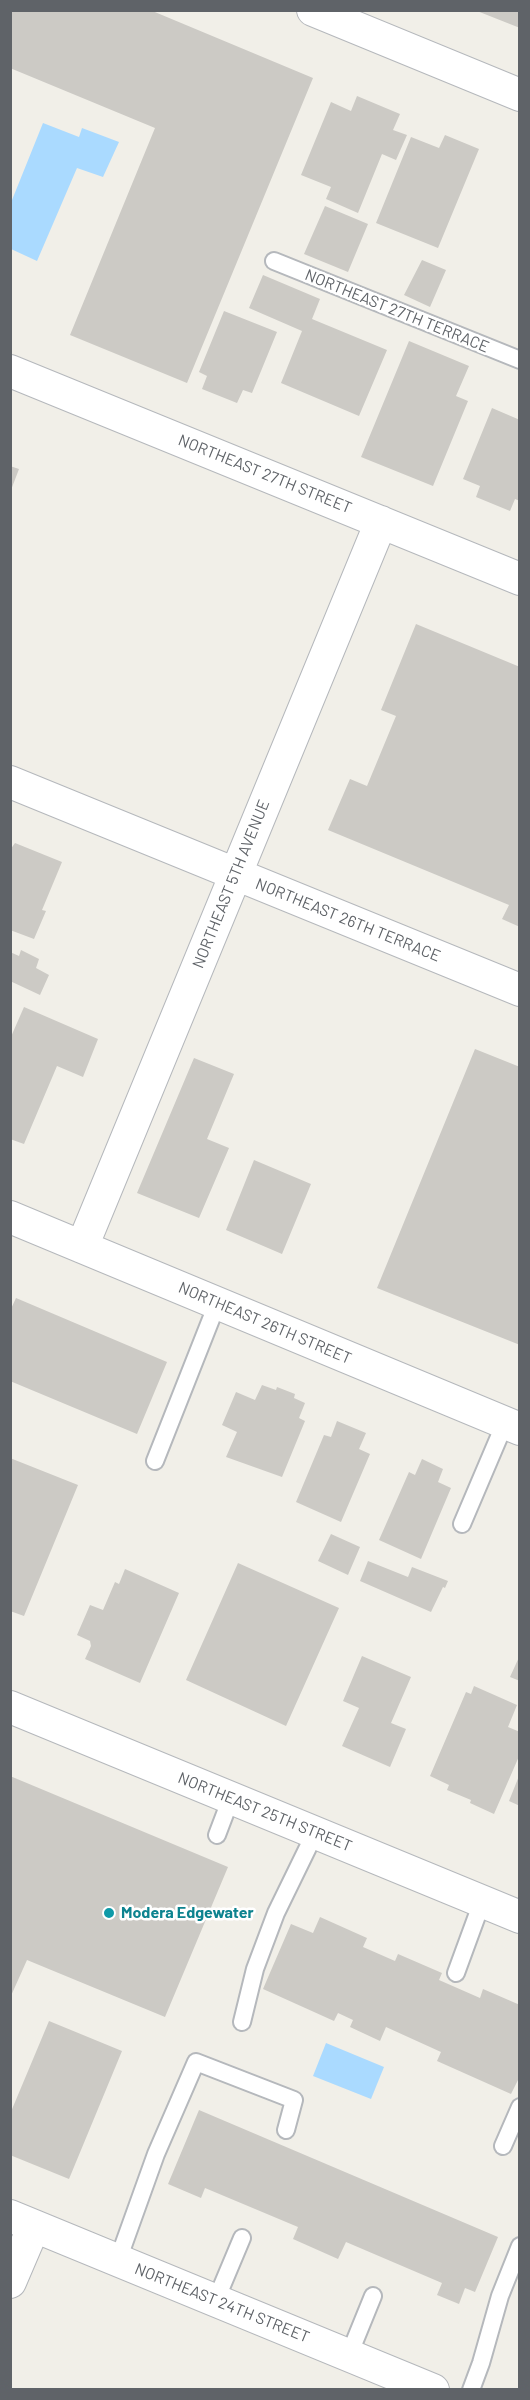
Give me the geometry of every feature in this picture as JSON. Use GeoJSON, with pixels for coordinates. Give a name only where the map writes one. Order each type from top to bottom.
{"type":"FeatureCollection","features":[{"type":"Feature","properties":{"kind":"street"},"geometry":{"type":"LineString","coordinates":[[313,10],[519,95]]}},
{"type":"Feature","properties":{"kind":"street","name":"NORTHEAST 27TH STREET"},"geometry":{"type":"LineString","coordinates":[[10,371],[519,579]]}},
{"type":"Feature","properties":{"kind":"street","name":"NORTHEAST 5TH AVENUE"},"geometry":{"type":"LineString","coordinates":[[82,1247],[381,522]]}},
{"type":"Feature","properties":{"kind":"street","name":"NORTHEAST 26TH TERRACE"},"geometry":{"type":"LineString","coordinates":[[10,782],[519,990]]}},
{"type":"Feature","properties":{"kind":"street","name":"NORTHEAST 26TH STREET"},"geometry":{"type":"LineString","coordinates":[[13,1226],[82,1247],[512,1426]]}},
{"type":"Feature","properties":{"kind":"street","name":"NORTHEAST 25TH STREET"},"geometry":{"type":"LineString","coordinates":[[10,1707],[519,1917]]}},
{"type":"Feature","properties":{"kind":"street"},"geometry":{"type":"LineString","coordinates":[[10,2282],[22,2221]]}},
{"type":"Feature","properties":{"kind":"street","name":"NORTHEAST 24TH STREET"},"geometry":{"type":"LineString","coordinates":[[22,2221],[349,2355],[415,2386]]}},
{"type":"Feature","properties":{"kind":"lane","name":"NORTHEAST 27TH TERRACE"},"geometry":{"type":"LineString","coordinates":[[274,261],[519,360]]}},
{"type":"Feature","properties":{"kind":"lane"},"geometry":{"type":"LineString","coordinates":[[155,1461],[218,1304]]}},
{"type":"Feature","properties":{"kind":"lane"},"geometry":{"type":"LineString","coordinates":[[462,1524],[512,1426]]}},
{"type":"Feature","properties":{"kind":"lane"},"geometry":{"type":"LineString","coordinates":[[217,1834],[231,1798]]}},
{"type":"Feature","properties":{"kind":"lane"},"geometry":{"type":"LineString","coordinates":[[242,2022],[255,1969],[276,1913],[315,1833]]}},
{"type":"Feature","properties":{"kind":"lane"},"geometry":{"type":"LineString","coordinates":[[456,1972],[482,1902]]}},
{"type":"Feature","properties":{"kind":"lane"},"geometry":{"type":"LineString","coordinates":[[118,2260],[156,2154],[196,2062],[294,2100],[286,2130]]}},
{"type":"Feature","properties":{"kind":"lane"},"geometry":{"type":"LineString","coordinates":[[503,2146],[519,2107]]}},
{"type":"Feature","properties":{"kind":"lane"},"geometry":{"type":"LineString","coordinates":[[216,2300],[242,2238]]}},
{"type":"Feature","properties":{"kind":"lane"},"geometry":{"type":"LineString","coordinates":[[471,2390],[500,2296],[519,2246]]}},
{"type":"Feature","properties":{"kind":"lane"},"geometry":{"type":"LineString","coordinates":[[349,2355],[373,2296]]}},
{"type":"Feature","properties":{"kind":"water"},"geometry":{"type":"Polygon","coordinates":[[[43,123],[79,137],[82,128],[119,142],[103,177],[77,168],[37,261],[11,249],[10,205],[43,123]]]}},
{"type":"Feature","properties":{"kind":"water"},"geometry":{"type":"Polygon","coordinates":[[[326,2043],[384,2067],[371,2099],[313,2076],[326,2043]]]}},
{"type":"Feature","properties":{"kind":"building"},"geometry":{"type":"Polygon","coordinates":[[[10,10],[150,10],[313,78],[187,383],[70,335],[155,128],[10,68],[10,10]]]}},
{"type":"Feature","properties":{"kind":"building"},"geometry":{"type":"Polygon","coordinates":[[[520,10],[520,28],[477,11],[520,10]]]}},
{"type":"Feature","properties":{"kind":"building"},"geometry":{"type":"Polygon","coordinates":[[[357,96],[400,114],[393,130],[407,135],[396,160],[382,154],[358,213],[326,199],[331,187],[301,175],[331,102],[351,111],[357,96]]]}},
{"type":"Feature","properties":{"kind":"building"},"geometry":{"type":"Polygon","coordinates":[[[445,135],[479,149],[438,248],[376,223],[411,137],[439,148],[445,135]]]}},
{"type":"Feature","properties":{"kind":"building"},"geometry":{"type":"Polygon","coordinates":[[[325,206],[368,224],[348,272],[304,254],[325,206]]]}},
{"type":"Feature","properties":{"kind":"building"},"geometry":{"type":"Polygon","coordinates":[[[422,260],[446,270],[430,307],[404,295],[422,260]]]}},
{"type":"Feature","properties":{"kind":"building"},"geometry":{"type":"Polygon","coordinates":[[[263,275],[320,299],[312,319],[387,350],[359,416],[281,383],[302,331],[249,308],[263,275]]]}},
{"type":"Feature","properties":{"kind":"building"},"geometry":{"type":"Polygon","coordinates":[[[224,311],[277,332],[252,393],[243,390],[237,403],[202,389],[207,376],[199,372],[224,311]]]}},
{"type":"Feature","properties":{"kind":"building"},"geometry":{"type":"Polygon","coordinates":[[[409,341],[469,366],[456,396],[468,401],[433,486],[361,457],[409,341]]]}},
{"type":"Feature","properties":{"kind":"building"},"geometry":{"type":"Polygon","coordinates":[[[492,408],[520,420],[520,501],[515,499],[510,511],[476,497],[480,486],[463,479],[492,408]]]}},
{"type":"Feature","properties":{"kind":"building"},"geometry":{"type":"Polygon","coordinates":[[[10,466],[19,469],[11,490],[10,490],[10,466]]]}},
{"type":"Feature","properties":{"kind":"building"},"geometry":{"type":"Polygon","coordinates":[[[416,624],[520,667],[520,927],[502,919],[509,905],[328,830],[350,779],[367,786],[396,716],[381,710],[416,624]]]}},
{"type":"Feature","properties":{"kind":"building"},"geometry":{"type":"Polygon","coordinates":[[[15,843],[62,862],[42,910],[46,911],[34,939],[10,930],[10,850],[15,843]]]}},
{"type":"Feature","properties":{"kind":"building"},"geometry":{"type":"Polygon","coordinates":[[[21,950],[39,959],[36,968],[49,975],[40,995],[10,981],[10,952],[19,956],[21,950]]]}},
{"type":"Feature","properties":{"kind":"building"},"geometry":{"type":"Polygon","coordinates":[[[24,1007],[98,1039],[83,1077],[57,1066],[24,1144],[10,1139],[10,1039],[24,1007]]]}},
{"type":"Feature","properties":{"kind":"building"},"geometry":{"type":"Polygon","coordinates":[[[475,1049],[520,1067],[520,1345],[377,1288],[475,1049]]]}},
{"type":"Feature","properties":{"kind":"building"},"geometry":{"type":"Polygon","coordinates":[[[194,1058],[234,1074],[207,1139],[229,1148],[199,1218],[137,1193],[194,1058]]]}},
{"type":"Feature","properties":{"kind":"building"},"geometry":{"type":"Polygon","coordinates":[[[254,1160],[311,1184],[282,1254],[226,1230],[254,1160]]]}},
{"type":"Feature","properties":{"kind":"building"},"geometry":{"type":"Polygon","coordinates":[[[16,1298],[167,1362],[137,1434],[10,1381],[10,1311],[16,1298]]]}},
{"type":"Feature","properties":{"kind":"building"},"geometry":{"type":"Polygon","coordinates":[[[262,1385],[276,1390],[277,1387],[295,1394],[294,1398],[305,1403],[299,1418],[305,1421],[282,1477],[226,1457],[237,1432],[222,1425],[236,1392],[255,1400],[262,1385]]]}},
{"type":"Feature","properties":{"kind":"building"},"geometry":{"type":"Polygon","coordinates":[[[337,1421],[366,1433],[359,1449],[370,1454],[341,1522],[296,1502],[324,1435],[331,1437],[337,1421]]]}},
{"type":"Feature","properties":{"kind":"building"},"geometry":{"type":"Polygon","coordinates":[[[10,1458],[78,1485],[24,1616],[10,1611],[10,1458]]]}},
{"type":"Feature","properties":{"kind":"building"},"geometry":{"type":"Polygon","coordinates":[[[422,1459],[443,1469],[438,1482],[451,1488],[421,1559],[379,1540],[409,1472],[415,1475],[422,1459]]]}},
{"type":"Feature","properties":{"kind":"building"},"geometry":{"type":"Polygon","coordinates":[[[331,1534],[360,1547],[348,1575],[318,1561],[331,1534]]]}},
{"type":"Feature","properties":{"kind":"building"},"geometry":{"type":"Polygon","coordinates":[[[368,1561],[408,1577],[412,1567],[448,1581],[431,1612],[360,1581],[368,1561]]]}},
{"type":"Feature","properties":{"kind":"building"},"geometry":{"type":"Polygon","coordinates":[[[238,1563],[339,1608],[286,1726],[186,1680],[238,1563]]]}},
{"type":"Feature","properties":{"kind":"building"},"geometry":{"type":"Polygon","coordinates":[[[125,1569],[179,1593],[140,1683],[85,1659],[91,1646],[90,1641],[77,1635],[90,1605],[103,1610],[115,1582],[119,1584],[125,1569]]]}},
{"type":"Feature","properties":{"kind":"building"},"geometry":{"type":"Polygon","coordinates":[[[520,1655],[520,1681],[510,1677],[520,1655]]]}},
{"type":"Feature","properties":{"kind":"building"},"geometry":{"type":"Polygon","coordinates":[[[362,1656],[411,1677],[391,1723],[406,1729],[390,1767],[342,1746],[359,1708],[343,1701],[362,1656]]]}},
{"type":"Feature","properties":{"kind":"building"},"geometry":{"type":"Polygon","coordinates":[[[474,1686],[517,1705],[508,1727],[520,1732],[520,1754],[494,1814],[470,1803],[471,1800],[447,1790],[449,1785],[430,1776],[466,1692],[471,1694],[474,1686]]]}},
{"type":"Feature","properties":{"kind":"building","name":"Modera Edgewater"},"geometry":{"type":"Polygon","coordinates":[[[10,1776],[228,1867],[165,2017],[27,1960],[10,1998],[10,1776]]]}},
{"type":"Feature","properties":{"kind":"building"},"geometry":{"type":"Polygon","coordinates":[[[520,1776],[520,1806],[509,1801],[520,1776]]]}},
{"type":"Feature","properties":{"kind":"building"},"geometry":{"type":"Polygon","coordinates":[[[320,1917],[367,1938],[363,1947],[395,1961],[398,1954],[442,1973],[439,1980],[480,1998],[483,1989],[520,2005],[520,2076],[511,2094],[437,2061],[441,2052],[386,2027],[380,2041],[350,2027],[353,2020],[338,2013],[334,2021],[263,1989],[291,1924],[313,1933],[320,1917]]]}},
{"type":"Feature","properties":{"kind":"building"},"geometry":{"type":"Polygon","coordinates":[[[49,2021],[122,2051],[69,2179],[10,2155],[10,2114],[49,2021]]]}},
{"type":"Feature","properties":{"kind":"building"},"geometry":{"type":"Polygon","coordinates":[[[199,2110],[498,2237],[475,2292],[465,2288],[459,2304],[437,2295],[442,2283],[346,2242],[338,2259],[293,2239],[298,2227],[205,2188],[201,2198],[168,2184],[199,2110]]]}},
{"type":"Feature","properties":{"kind":"place","name":"Modera Edgewater"},"geometry":{"type":"Point","coordinates":[109,1913]}}]}
